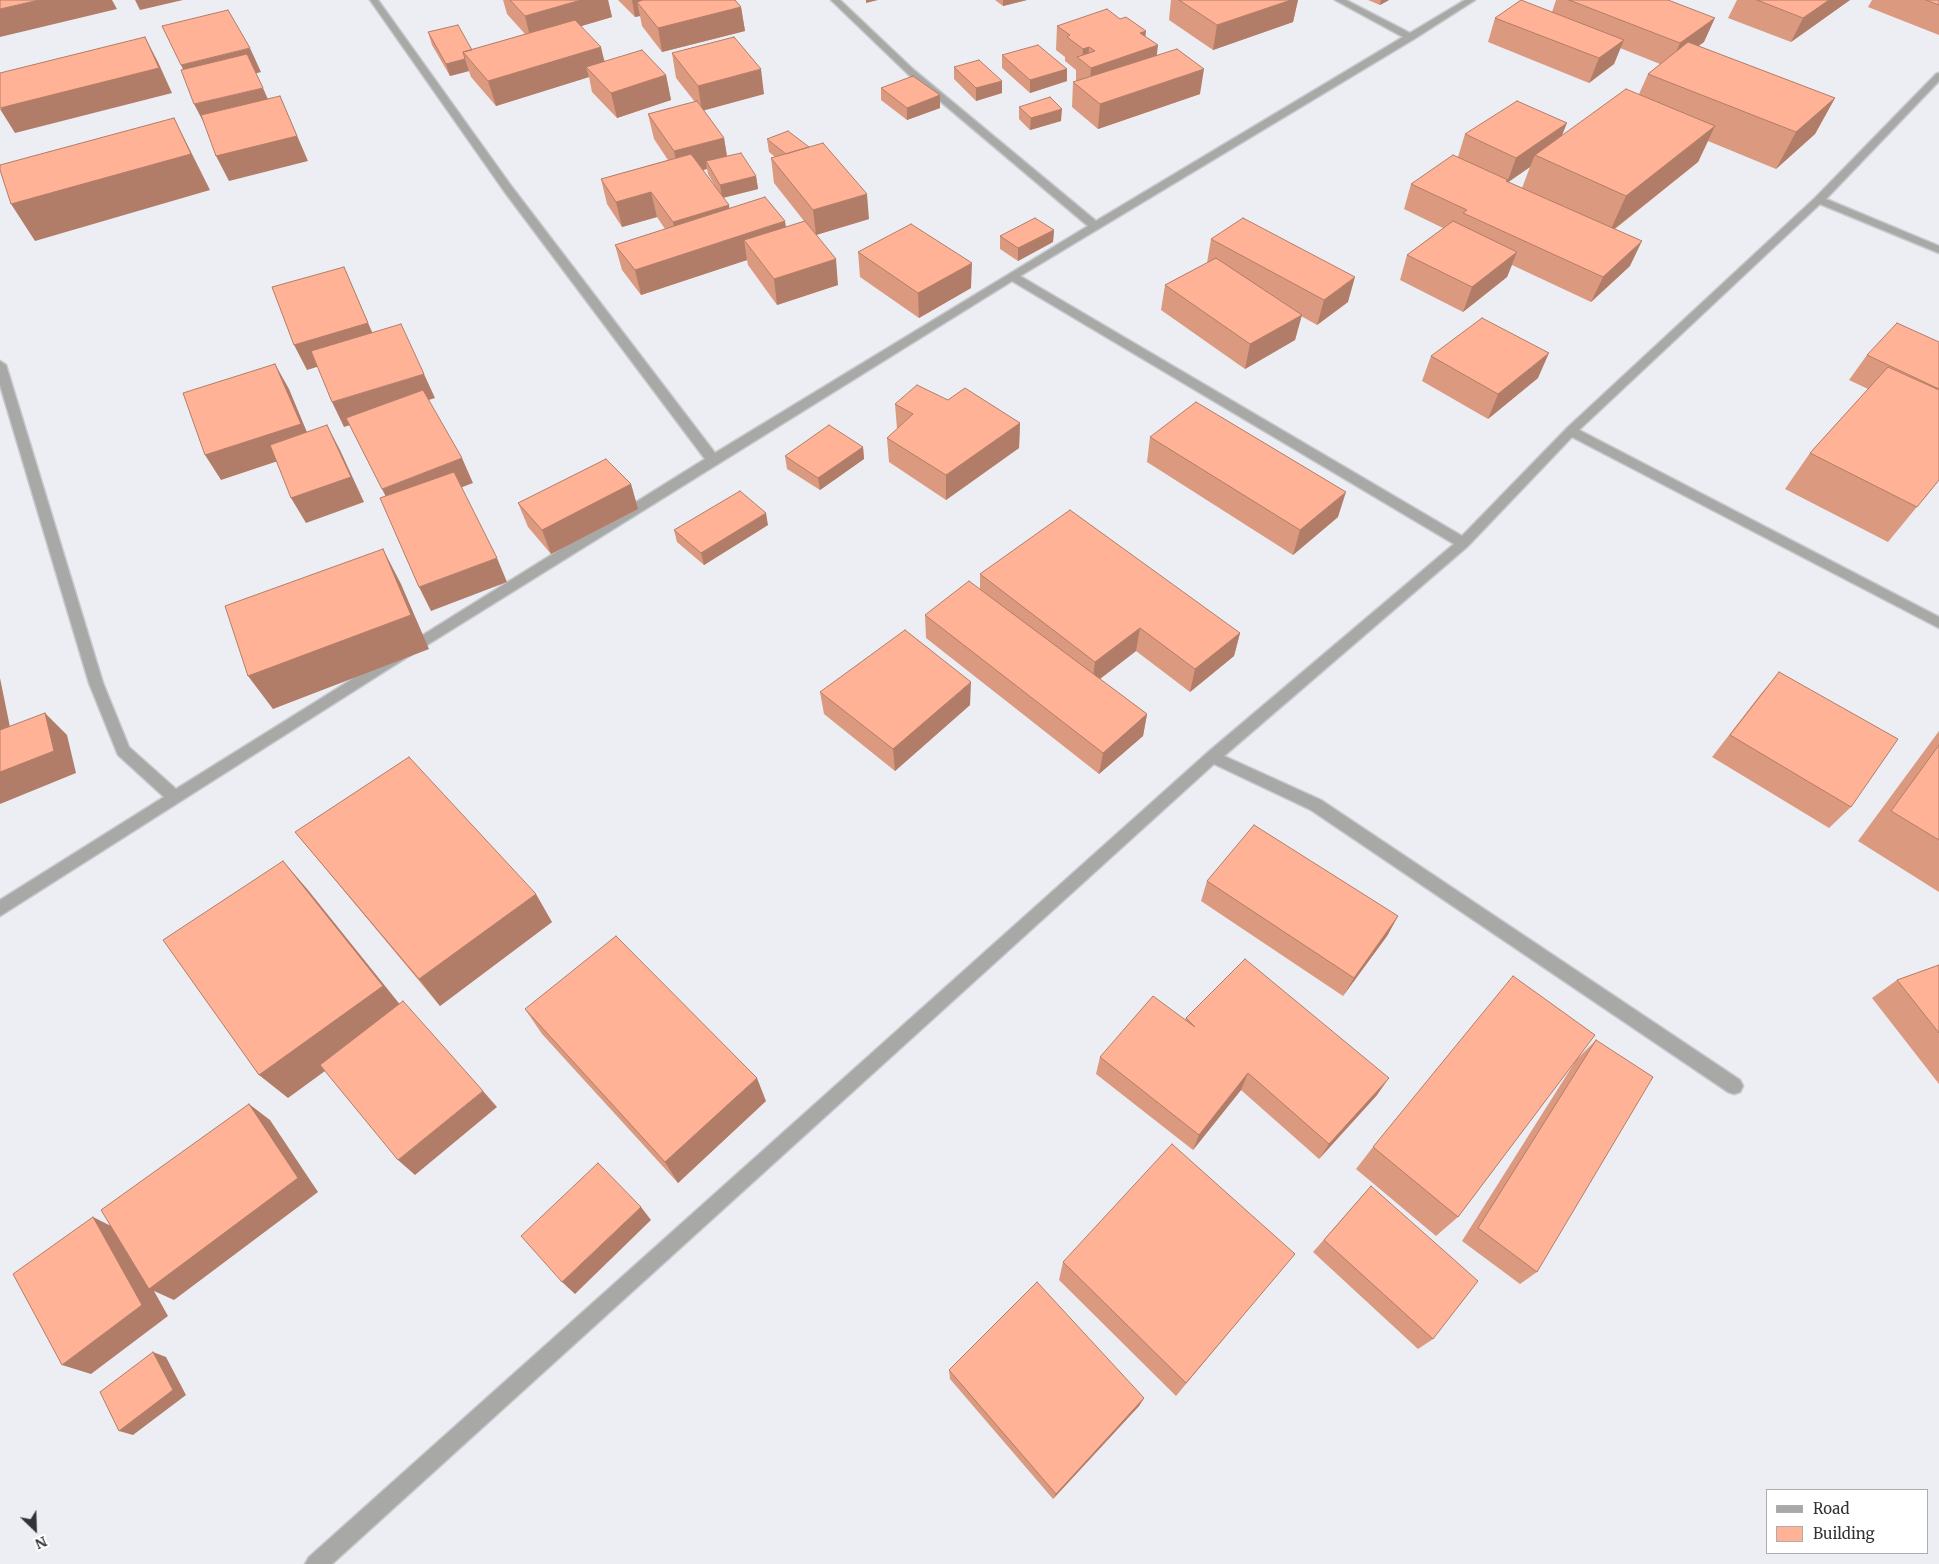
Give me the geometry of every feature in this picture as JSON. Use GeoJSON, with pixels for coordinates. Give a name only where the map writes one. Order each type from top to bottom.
{"type":"FeatureCollection","features":[{"type":"Feature","properties":{"kind":"street"},"geometry":{"type":"LineString","coordinates":[[374,0],[508,189],[713,460]]}},
{"type":"Feature","properties":{"kind":"street"},"geometry":{"type":"LineString","coordinates":[[835,0],[911,72],[1095,226]]}},
{"type":"Feature","properties":{"kind":"street"},"geometry":{"type":"LineString","coordinates":[[1338,0],[1410,37]]}},
{"type":"Feature","properties":{"kind":"street"},"geometry":{"type":"LineString","coordinates":[[0,910],[376,669],[713,460],[1012,276],[1471,0]]}},
{"type":"Feature","properties":{"kind":"street"},"geometry":{"type":"LineString","coordinates":[[316,1564],[1212,757],[1463,543],[1571,431],[1819,200],[1939,76]]}},
{"type":"Feature","properties":{"kind":"street"},"geometry":{"type":"LineString","coordinates":[[1819,200],[1939,250]]}},
{"type":"Feature","properties":{"kind":"street"},"geometry":{"type":"LineString","coordinates":[[1012,276],[1463,543]]}},
{"type":"Feature","properties":{"kind":"street"},"geometry":{"type":"LineString","coordinates":[[0,365],[96,683],[123,751],[175,798]]}},
{"type":"Feature","properties":{"kind":"street"},"geometry":{"type":"LineString","coordinates":[[1571,431],[1939,622]]}},
{"type":"Feature","properties":{"kind":"street"},"geometry":{"type":"LineString","coordinates":[[1212,757],[1316,805],[1734,1086]]}},
{"type":"Feature","properties":{"kind":"building"},"geometry":{"type":"Polygon","coordinates":[[[0,0],[39,0],[0,9],[0,0]]]}},
{"type":"Feature","properties":{"kind":"building"},"geometry":{"type":"Polygon","coordinates":[[[510,0],[581,0],[525,16],[510,0]]]}},
{"type":"Feature","properties":{"kind":"building"},"geometry":{"type":"Polygon","coordinates":[[[643,0],[735,0],[741,7],[658,28],[637,2],[643,0]]]}},
{"type":"Feature","properties":{"kind":"building"},"geometry":{"type":"Polygon","coordinates":[[[1179,0],[1291,0],[1217,25],[1179,0]]]}},
{"type":"Feature","properties":{"kind":"building"},"geometry":{"type":"Polygon","coordinates":[[[1521,0],[1624,40],[1599,58],[1495,18],[1521,0]]]}},
{"type":"Feature","properties":{"kind":"building"},"geometry":{"type":"Polygon","coordinates":[[[1569,0],[1668,0],[1715,18],[1680,43],[1569,0]]]}},
{"type":"Feature","properties":{"kind":"building"},"geometry":{"type":"Polygon","coordinates":[[[1757,0],[1829,0],[1803,18],[1757,0]]]}},
{"type":"Feature","properties":{"kind":"building"},"geometry":{"type":"Polygon","coordinates":[[[1926,0],[1939,0],[1939,5],[1926,0]]]}},
{"type":"Feature","properties":{"kind":"building"},"geometry":{"type":"Polygon","coordinates":[[[1107,9],[1120,19],[1126,17],[1146,31],[1140,33],[1158,45],[1091,68],[1077,57],[1095,51],[1089,47],[1083,49],[1067,37],[1070,35],[1057,26],[1107,9]]]}},
{"type":"Feature","properties":{"kind":"building"},"geometry":{"type":"Polygon","coordinates":[[[228,10],[250,48],[181,65],[162,26],[228,10]]]}},
{"type":"Feature","properties":{"kind":"building"},"geometry":{"type":"Polygon","coordinates":[[[575,20],[601,47],[488,81],[463,52],[575,20]]]}},
{"type":"Feature","properties":{"kind":"building"},"geometry":{"type":"Polygon","coordinates":[[[458,25],[472,50],[463,52],[465,59],[446,64],[428,32],[458,25]]]}},
{"type":"Feature","properties":{"kind":"building"},"geometry":{"type":"Polygon","coordinates":[[[145,37],[159,68],[0,108],[0,73],[145,37]]]}},
{"type":"Feature","properties":{"kind":"building"},"geometry":{"type":"Polygon","coordinates":[[[734,37],[761,69],[698,86],[672,53],[734,37]]]}},
{"type":"Feature","properties":{"kind":"building"},"geometry":{"type":"Polygon","coordinates":[[[1688,42],[1835,98],[1796,132],[1648,74],[1688,42]]]}},
{"type":"Feature","properties":{"kind":"building"},"geometry":{"type":"Polygon","coordinates":[[[1038,45],[1067,69],[1030,80],[1002,55],[1038,45]]]}},
{"type":"Feature","properties":{"kind":"building"},"geometry":{"type":"Polygon","coordinates":[[[1177,49],[1204,69],[1100,104],[1073,82],[1177,49]]]}},
{"type":"Feature","properties":{"kind":"building"},"geometry":{"type":"Polygon","coordinates":[[[642,50],[666,75],[611,93],[586,67],[642,50]]]}},
{"type":"Feature","properties":{"kind":"building"},"geometry":{"type":"Polygon","coordinates":[[[247,54],[263,88],[194,104],[181,70],[247,54]]]}},
{"type":"Feature","properties":{"kind":"building"},"geometry":{"type":"Polygon","coordinates":[[[979,60],[1002,81],[976,88],[954,67],[979,60]]]}},
{"type":"Feature","properties":{"kind":"building"},"geometry":{"type":"Polygon","coordinates":[[[913,76],[940,95],[907,108],[881,88],[913,76]]]}},
{"type":"Feature","properties":{"kind":"building"},"geometry":{"type":"Polygon","coordinates":[[[1626,89],[1715,126],[1626,196],[1535,155],[1626,89]]]}},
{"type":"Feature","properties":{"kind":"building"},"geometry":{"type":"Polygon","coordinates":[[[280,96],[297,136],[216,156],[201,115],[280,96]]]}},
{"type":"Feature","properties":{"kind":"building"},"geometry":{"type":"Polygon","coordinates":[[[1050,97],[1062,109],[1031,118],[1019,107],[1050,97]]]}},
{"type":"Feature","properties":{"kind":"building"},"geometry":{"type":"Polygon","coordinates":[[[697,101],[724,138],[674,151],[648,114],[697,101]]]}},
{"type":"Feature","properties":{"kind":"building"},"geometry":{"type":"Polygon","coordinates":[[[1517,101],[1567,123],[1516,158],[1465,134],[1517,101]]]}},
{"type":"Feature","properties":{"kind":"building"},"geometry":{"type":"Polygon","coordinates":[[[174,118],[191,154],[11,204],[0,165],[174,118]]]}},
{"type":"Feature","properties":{"kind":"building"},"geometry":{"type":"Polygon","coordinates":[[[788,131],[809,147],[786,154],[767,139],[788,131]]]}},
{"type":"Feature","properties":{"kind":"building"},"geometry":{"type":"Polygon","coordinates":[[[823,143],[867,194],[813,210],[771,158],[823,143]]]}},
{"type":"Feature","properties":{"kind":"building"},"geometry":{"type":"Polygon","coordinates":[[[741,153],[756,176],[720,185],[706,161],[741,153]]]}},
{"type":"Feature","properties":{"kind":"building"},"geometry":{"type":"Polygon","coordinates":[[[691,154],[729,205],[673,222],[651,192],[616,202],[601,179],[691,154]]]}},
{"type":"Feature","properties":{"kind":"building"},"geometry":{"type":"Polygon","coordinates":[[[1453,155],[1508,180],[1506,181],[1642,241],[1603,277],[1463,213],[1467,210],[1411,184],[1453,155]]]}},
{"type":"Feature","properties":{"kind":"building"},"geometry":{"type":"Polygon","coordinates":[[[765,197],[785,221],[635,270],[615,245],[765,197]]]}},
{"type":"Feature","properties":{"kind":"building"},"geometry":{"type":"Polygon","coordinates":[[[1035,218],[1054,230],[1018,248],[1000,236],[1035,218]]]}},
{"type":"Feature","properties":{"kind":"building"},"geometry":{"type":"Polygon","coordinates":[[[1243,218],[1355,277],[1324,300],[1211,239],[1243,218]]]}},
{"type":"Feature","properties":{"kind":"building"},"geometry":{"type":"Polygon","coordinates":[[[805,221],[836,259],[774,279],[744,240],[805,221]]]}},
{"type":"Feature","properties":{"kind":"building"},"geometry":{"type":"Polygon","coordinates":[[[1453,221],[1517,252],[1472,287],[1407,255],[1453,221]]]}},
{"type":"Feature","properties":{"kind":"building"},"geometry":{"type":"Polygon","coordinates":[[[911,224],[972,263],[918,293],[858,252],[911,224]]]}},
{"type":"Feature","properties":{"kind":"building"},"geometry":{"type":"Polygon","coordinates":[[[1216,258],[1302,315],[1250,344],[1165,285],[1216,258]]]}},
{"type":"Feature","properties":{"kind":"building"},"geometry":{"type":"Polygon","coordinates":[[[344,267],[368,323],[294,345],[272,287],[344,267]]]}},
{"type":"Feature","properties":{"kind":"building"},"geometry":{"type":"Polygon","coordinates":[[[1482,318],[1549,353],[1498,394],[1431,356],[1482,318]]]}},
{"type":"Feature","properties":{"kind":"building"},"geometry":{"type":"Polygon","coordinates":[[[1897,323],[1939,342],[1939,389],[1867,355],[1897,323]]]}},
{"type":"Feature","properties":{"kind":"building"},"geometry":{"type":"Polygon","coordinates":[[[401,324],[424,374],[332,402],[311,351],[401,324]]]}},
{"type":"Feature","properties":{"kind":"building"},"geometry":{"type":"Polygon","coordinates":[[[275,364],[301,424],[205,455],[183,393],[275,364]]]}},
{"type":"Feature","properties":{"kind":"building"},"geometry":{"type":"Polygon","coordinates":[[[1888,367],[1939,390],[1939,480],[1917,507],[1810,453],[1888,367]]]}},
{"type":"Feature","properties":{"kind":"building"},"geometry":{"type":"Polygon","coordinates":[[[917,385],[948,400],[965,388],[1020,423],[946,475],[887,438],[913,414],[895,404],[917,385]]]}},
{"type":"Feature","properties":{"kind":"building"},"geometry":{"type":"Polygon","coordinates":[[[423,390],[462,458],[382,489],[346,418],[423,390]]]}},
{"type":"Feature","properties":{"kind":"building"},"geometry":{"type":"Polygon","coordinates":[[[1196,402],[1346,492],[1300,530],[1150,437],[1196,402]]]}},
{"type":"Feature","properties":{"kind":"building"},"geometry":{"type":"Polygon","coordinates":[[[327,425],[351,477],[291,498],[270,445],[327,425]]]}},
{"type":"Feature","properties":{"kind":"building"},"geometry":{"type":"Polygon","coordinates":[[[829,425],[863,447],[818,478],[785,456],[829,425]]]}},
{"type":"Feature","properties":{"kind":"building"},"geometry":{"type":"Polygon","coordinates":[[[606,459],[631,484],[542,530],[518,503],[606,459]]]}},
{"type":"Feature","properties":{"kind":"building"},"geometry":{"type":"Polygon","coordinates":[[[454,472],[497,558],[419,587],[380,498],[454,472]]]}},
{"type":"Feature","properties":{"kind":"building"},"geometry":{"type":"Polygon","coordinates":[[[740,491],[766,513],[701,553],[674,530],[740,491]]]}},
{"type":"Feature","properties":{"kind":"building"},"geometry":{"type":"Polygon","coordinates":[[[1070,510],[1240,633],[1195,669],[1140,628],[1095,662],[980,574],[1070,510]]]}},
{"type":"Feature","properties":{"kind":"building"},"geometry":{"type":"Polygon","coordinates":[[[383,549],[411,615],[248,676],[225,606],[383,549]]]}},
{"type":"Feature","properties":{"kind":"building"},"geometry":{"type":"Polygon","coordinates":[[[969,581],[1147,714],[1103,753],[925,615],[969,581]]]}},
{"type":"Feature","properties":{"kind":"building"},"geometry":{"type":"Polygon","coordinates":[[[905,630],[971,682],[893,749],[820,692],[905,630]]]}},
{"type":"Feature","properties":{"kind":"building"},"geometry":{"type":"Polygon","coordinates":[[[1779,672],[1898,739],[1851,807],[1730,735],[1779,672]]]}},
{"type":"Feature","properties":{"kind":"building"},"geometry":{"type":"Polygon","coordinates":[[[45,713],[54,751],[0,772],[0,730],[45,713]]]}},
{"type":"Feature","properties":{"kind":"building"},"geometry":{"type":"Polygon","coordinates":[[[1939,745],[1939,840],[1891,811],[1939,745]]]}},
{"type":"Feature","properties":{"kind":"building"},"geometry":{"type":"Polygon","coordinates":[[[409,757],[536,894],[419,979],[295,832],[409,757]]]}},
{"type":"Feature","properties":{"kind":"building"},"geometry":{"type":"Polygon","coordinates":[[[1254,825],[1398,916],[1354,978],[1207,881],[1254,825]]]}},
{"type":"Feature","properties":{"kind":"building"},"geometry":{"type":"Polygon","coordinates":[[[283,861],[383,986],[259,1075],[163,940],[283,861]]]}},
{"type":"Feature","properties":{"kind":"building"},"geometry":{"type":"Polygon","coordinates":[[[616,936],[757,1078],[665,1162],[525,1009],[616,936]]]}},
{"type":"Feature","properties":{"kind":"building"},"geometry":{"type":"Polygon","coordinates":[[[1245,959],[1389,1078],[1329,1144],[1248,1073],[1199,1135],[1100,1057],[1153,996],[1195,1027],[1186,1018],[1245,959]]]}},
{"type":"Feature","properties":{"kind":"building"},"geometry":{"type":"Polygon","coordinates":[[[1939,965],[1939,1033],[1897,980],[1939,965]]]}},
{"type":"Feature","properties":{"kind":"building"},"geometry":{"type":"Polygon","coordinates":[[[1513,976],[1595,1035],[1458,1217],[1373,1147],[1513,976]]]}},
{"type":"Feature","properties":{"kind":"building"},"geometry":{"type":"Polygon","coordinates":[[[403,1001],[483,1091],[398,1160],[320,1065],[403,1001]]]}},
{"type":"Feature","properties":{"kind":"building"},"geometry":{"type":"Polygon","coordinates":[[[1596,1040],[1653,1077],[1537,1272],[1478,1228],[1596,1040]]]}},
{"type":"Feature","properties":{"kind":"building"},"geometry":{"type":"Polygon","coordinates":[[[249,1104],[298,1178],[149,1289],[101,1210],[249,1104]]]}},
{"type":"Feature","properties":{"kind":"building"},"geometry":{"type":"Polygon","coordinates":[[[1172,1144],[1295,1254],[1186,1383],[1063,1262],[1172,1144]]]}},
{"type":"Feature","properties":{"kind":"building"},"geometry":{"type":"Polygon","coordinates":[[[598,1163],[641,1207],[562,1282],[521,1236],[598,1163]]]}},
{"type":"Feature","properties":{"kind":"building"},"geometry":{"type":"Polygon","coordinates":[[[1371,1186],[1478,1281],[1433,1339],[1324,1240],[1371,1186]]]}},
{"type":"Feature","properties":{"kind":"building"},"geometry":{"type":"Polygon","coordinates":[[[93,1217],[142,1305],[62,1365],[13,1274],[93,1217]]]}},
{"type":"Feature","properties":{"kind":"building"},"geometry":{"type":"Polygon","coordinates":[[[1037,1282],[1144,1398],[1056,1494],[949,1370],[1037,1282]]]}},
{"type":"Feature","properties":{"kind":"building"},"geometry":{"type":"Polygon","coordinates":[[[153,1352],[173,1390],[119,1431],[100,1392],[153,1352]]]}}]}
